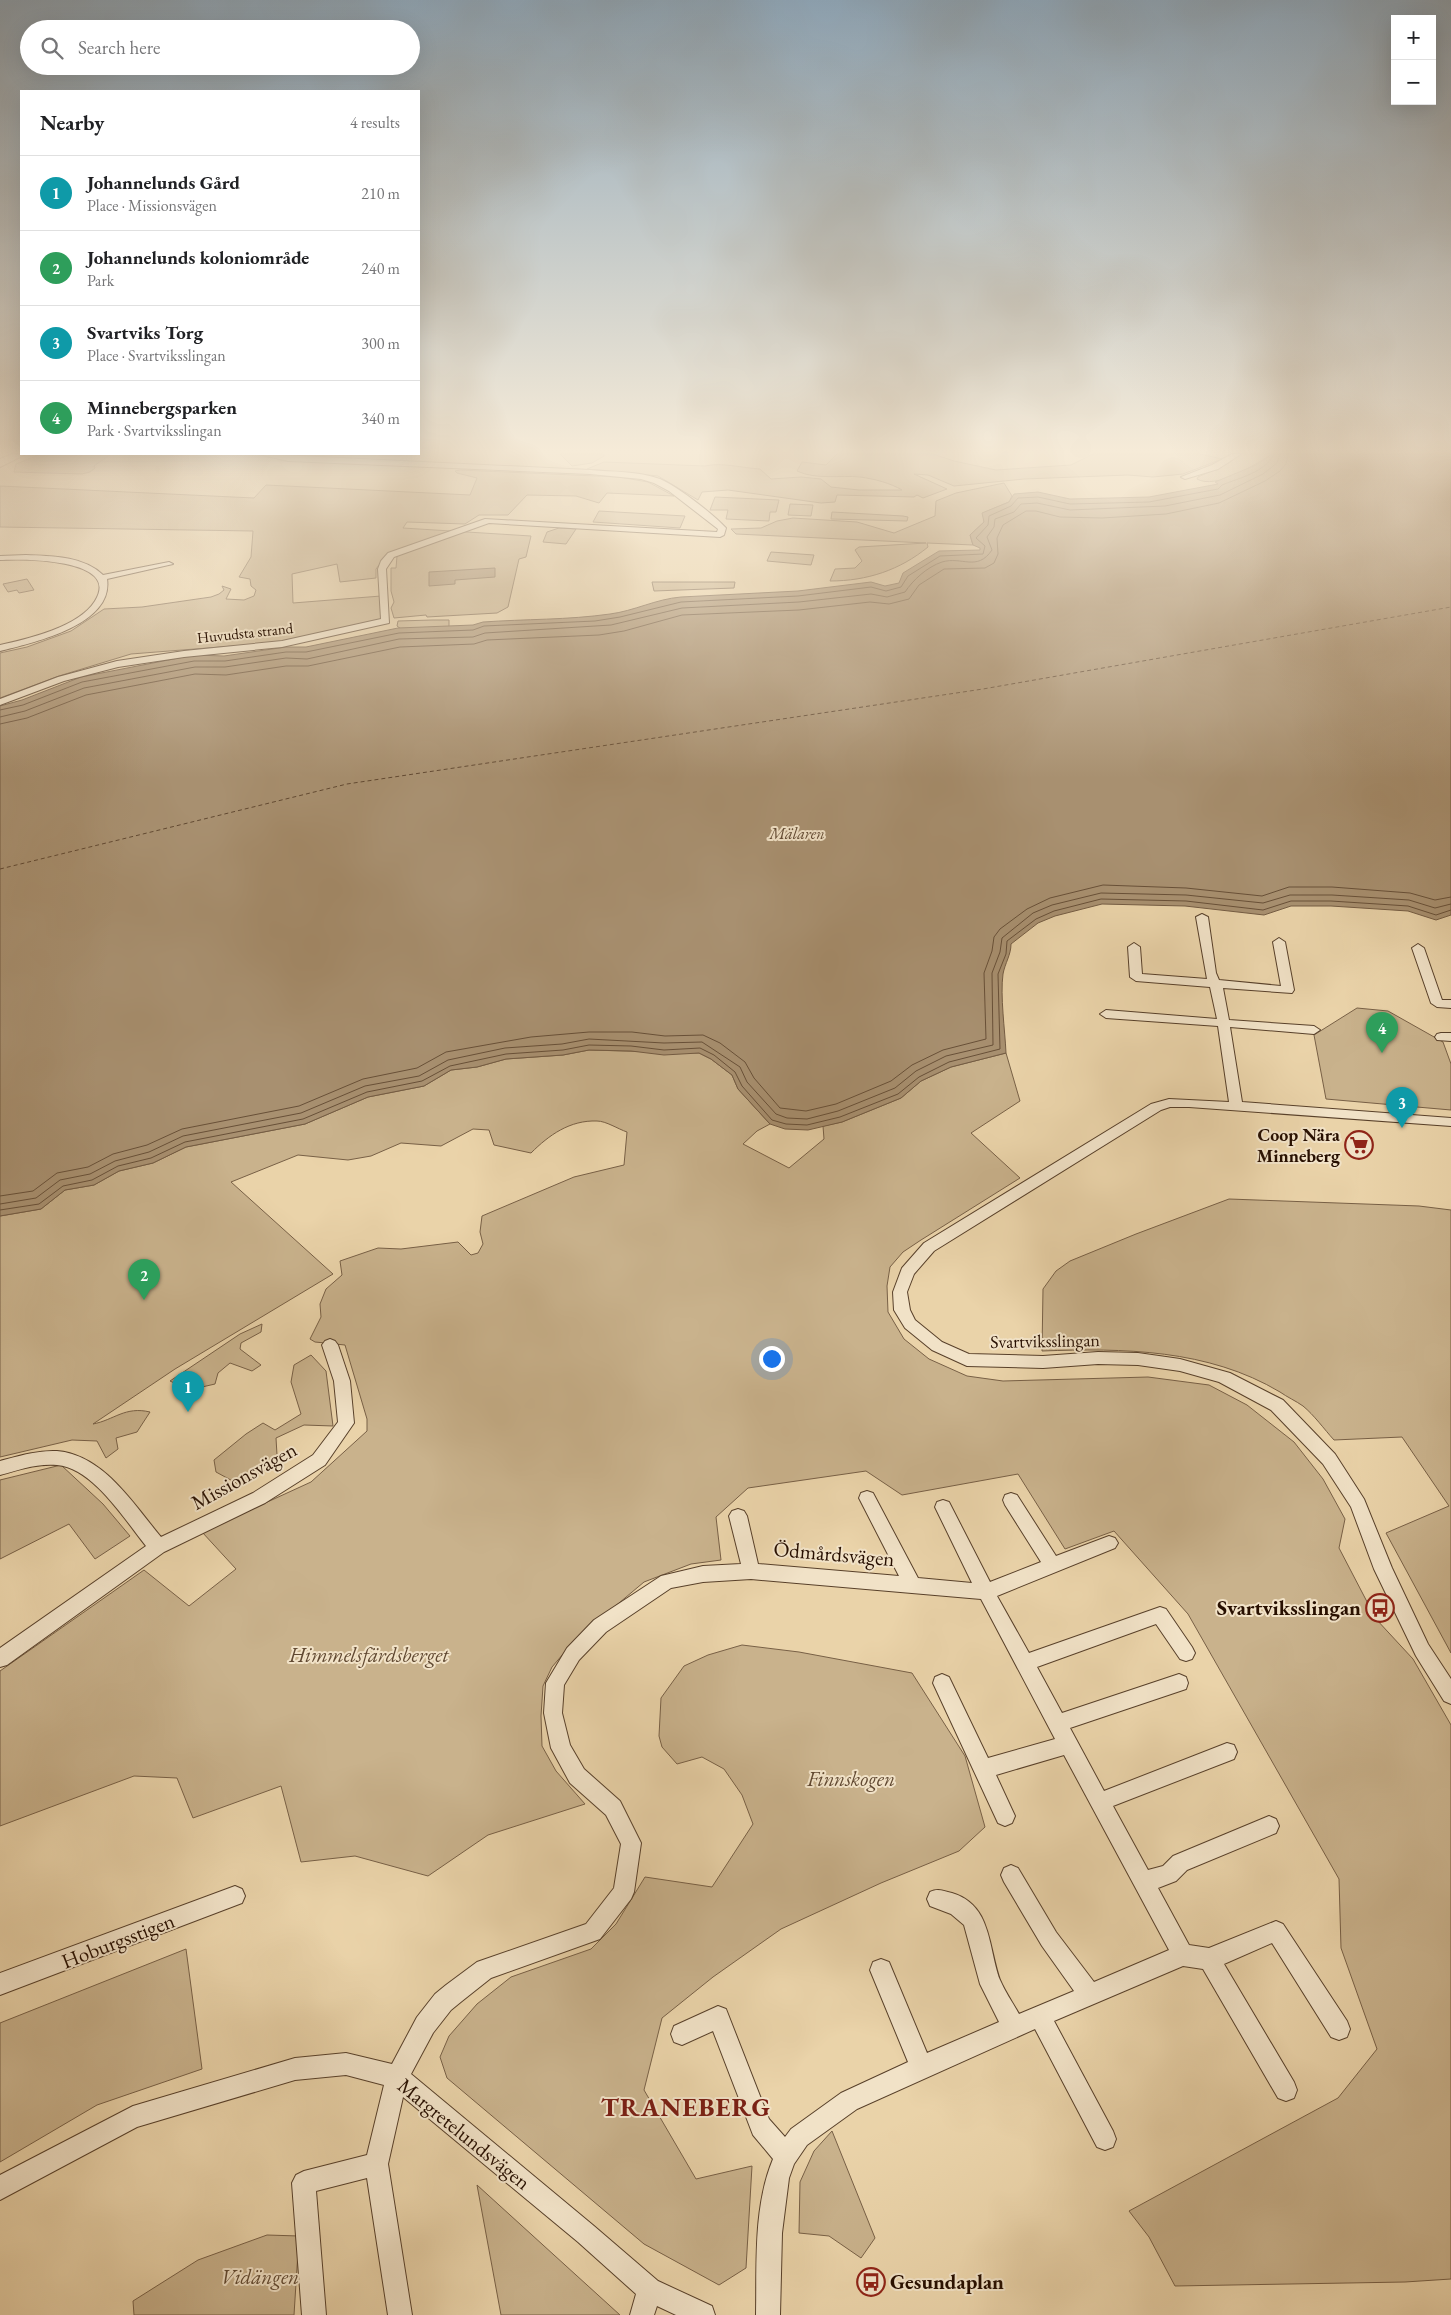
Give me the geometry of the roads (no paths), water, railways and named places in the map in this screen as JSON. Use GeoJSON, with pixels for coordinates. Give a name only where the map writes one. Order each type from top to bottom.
{"type":"FeatureCollection","features":[{"type":"Feature","properties":{"kind":"street"},"geometry":{"type":"LineString","coordinates":[[0,648],[55,631],[81,618],[95,607],[104,590],[104,583],[86,567],[68,562]]}},
{"type":"Feature","properties":{"kind":"street","name":"Huvudsta strand"},"geometry":{"type":"LineString","coordinates":[[0,702],[61,679],[117,664],[184,654],[282,644],[386,621],[382,569],[385,562]]}},
{"type":"Feature","properties":{"kind":"street"},"geometry":{"type":"LineString","coordinates":[[100,578],[168,564]]}},
{"type":"Feature","properties":{"kind":"street"},"geometry":{"type":"LineString","coordinates":[[1202,917],[1210,973],[1219,994],[1236,1106]]}},
{"type":"Feature","properties":{"kind":"street"},"geometry":{"type":"LineString","coordinates":[[1134,948],[1136,977],[1288,990],[1279,942]]}},
{"type":"Feature","properties":{"kind":"street"},"geometry":{"type":"LineString","coordinates":[[1418,948],[1437,1003],[1451,1004]]}},
{"type":"Feature","properties":{"kind":"street"},"geometry":{"type":"LineString","coordinates":[[1106,1014],[1314,1030]]}},
{"type":"Feature","properties":{"kind":"street","name":"Svartviksslingan"},"geometry":{"type":"LineString","coordinates":[[1451,1122],[1236,1106],[1169,1103],[1156,1107],[929,1246],[907,1272],[900,1292],[902,1310],[910,1324],[937,1346],[967,1360],[1043,1362],[1098,1358],[1138,1359],[1180,1365],[1224,1376],[1277,1405],[1330,1459],[1358,1504],[1382,1569],[1422,1650],[1451,1695]]}},
{"type":"Feature","properties":{"kind":"street","name":"Missionsvägen"},"geometry":{"type":"LineString","coordinates":[[0,1659],[158,1547],[259,1498],[319,1460],[346,1423],[342,1381],[330,1345]]}},
{"type":"Feature","properties":{"kind":"street"},"geometry":{"type":"LineString","coordinates":[[0,1468],[37,1459],[63,1458],[80,1464],[98,1477],[158,1547]]}},
{"type":"Feature","properties":{"kind":"street","name":"Ödmårdsvägen"},"geometry":{"type":"LineString","coordinates":[[867,1498],[912,1585]]}},
{"type":"Feature","properties":{"kind":"street"},"geometry":{"type":"LineString","coordinates":[[1011,1500],[1053,1566]]}},
{"type":"Feature","properties":{"kind":"street"},"geometry":{"type":"LineString","coordinates":[[943,1507],[986,1592],[1183,1955]]}},
{"type":"Feature","properties":{"kind":"street","name":"Ödmårdsvägen"},"geometry":{"type":"LineString","coordinates":[[738,1516],[751,1571]]}},
{"type":"Feature","properties":{"kind":"street","name":"Ödmårdsvägen"},"geometry":{"type":"LineString","coordinates":[[376,2164],[397,2077],[425,2025],[443,2002],[485,1970],[593,1932],[624,1892],[631,1843],[613,1808],[577,1776],[561,1748],[553,1713],[555,1683],[573,1654],[600,1626],[667,1581],[703,1574],[751,1571],[986,1592],[1109,1543]]}},
{"type":"Feature","properties":{"kind":"street"},"geometry":{"type":"LineString","coordinates":[[1025,1663],[1160,1615],[1186,1653]]}},
{"type":"Feature","properties":{"kind":"street"},"geometry":{"type":"LineString","coordinates":[[942,1683],[1005,1816]]}},
{"type":"Feature","properties":{"kind":"street"},"geometry":{"type":"LineString","coordinates":[[1057,1724],[1179,1683]]}},
{"type":"Feature","properties":{"kind":"street"},"geometry":{"type":"LineString","coordinates":[[983,1769],[1068,1744]]}},
{"type":"Feature","properties":{"kind":"street"},"geometry":{"type":"LineString","coordinates":[[1100,1802],[1227,1752]]}},
{"type":"Feature","properties":{"kind":"street"},"geometry":{"type":"LineString","coordinates":[[1143,1882],[1169,1874],[1180,1863],[1269,1826]]}},
{"type":"Feature","properties":{"kind":"street"},"geometry":{"type":"LineString","coordinates":[[1012,1875],[1049,1939],[1090,1995]]}},
{"type":"Feature","properties":{"kind":"street","name":"Hoburgsstigen"},"geometry":{"type":"LineString","coordinates":[[0,1984],[125,1939],[235,1896]]}},
{"type":"Feature","properties":{"kind":"street"},"geometry":{"type":"LineString","coordinates":[[938,1899],[956,1905],[973,1919],[991,1984],[1014,2028]]}},
{"type":"Feature","properties":{"kind":"street"},"geometry":{"type":"LineString","coordinates":[[768,2315],[770,2233],[777,2178],[786,2156],[799,2137],[849,2101],[1183,1955],[1209,1959],[1276,1931],[1339,2029]]}},
{"type":"Feature","properties":{"kind":"street"},"geometry":{"type":"LineString","coordinates":[[1209,1959],[1286,2090]]}},
{"type":"Feature","properties":{"kind":"street"},"geometry":{"type":"LineString","coordinates":[[881,1970],[922,2068]]}},
{"type":"Feature","properties":{"kind":"street"},"geometry":{"type":"LineString","coordinates":[[1040,2016],[1105,2139]]}},
{"type":"Feature","properties":{"kind":"street"},"geometry":{"type":"LineString","coordinates":[[682,2034],[718,2017],[761,2127],[786,2156]]}},
{"type":"Feature","properties":{"kind":"street","name":"Margretelundsvägen"},"geometry":{"type":"LineString","coordinates":[[0,2188],[133,2117],[295,2069],[346,2064],[397,2077],[586,2234],[649,2290],[703,2315]]}},
{"type":"Feature","properties":{"kind":"street"},"geometry":{"type":"LineString","coordinates":[[314,2315],[304,2183],[376,2164],[400,2315]]}},
{"type":"Feature","properties":{"kind":"street"},"geometry":{"type":"LineString","coordinates":[[642,2315],[649,2290]]}},
{"type":"Feature","properties":{"kind":"water","name":"Mälaren"},"geometry":{"type":"Polygon","coordinates":[[[921,562],[1451,562],[1451,915],[1436,920],[1408,911],[1331,906],[1291,906],[1264,915],[1185,906],[1102,904],[1055,916],[1038,923],[1011,944],[1002,983],[1006,1053],[951,1067],[921,1081],[901,1098],[842,1122],[808,1130],[785,1129],[770,1124],[738,1089],[732,1075],[711,1059],[699,1053],[664,1055],[631,1051],[589,1050],[563,1055],[506,1059],[477,1067],[451,1070],[424,1086],[368,1097],[305,1124],[186,1147],[153,1163],[119,1171],[94,1185],[65,1190],[41,1209],[0,1216],[0,706],[22,700],[81,677],[194,655],[224,656],[286,647],[306,647],[398,628],[473,625],[483,622],[594,616],[681,597],[798,591],[871,582],[885,586],[899,583],[903,573],[921,562]]]}},
{"type":"Feature","properties":{"kind":"water"},"geometry":{"type":"Polygon","coordinates":[[[495,568],[495,577],[455,580],[455,584],[429,586],[429,572],[495,568]]]}},
{"type":"Feature","properties":{"kind":"place","name":"Minnebergsparken"},"geometry":{"type":"Point","coordinates":[1382,1053]}},
{"type":"Feature","properties":{"kind":"place","name":"Svartviks Torg"},"geometry":{"type":"Point","coordinates":[1402,1128]}},
{"type":"Feature","properties":{"kind":"place","name":"Coop Nära Minneberg"},"geometry":{"type":"Point","coordinates":[1359,1145]}},
{"type":"Feature","properties":{"kind":"place","name":"Johannelunds koloniområde"},"geometry":{"type":"Point","coordinates":[144,1300]}},
{"type":"Feature","properties":{"kind":"place","name":"Johannelunds Gård"},"geometry":{"type":"Point","coordinates":[188,1412]}},
{"type":"Feature","properties":{"kind":"place","name":"Svartviksslingan"},"geometry":{"type":"Point","coordinates":[1380,1608]}},
{"type":"Feature","properties":{"kind":"place","name":"Gesundaplan"},"geometry":{"type":"Point","coordinates":[871,2282]}},
{"type":"Feature","properties":{"kind":"district","name":"TRANEBERG"},"geometry":{"type":"Point","coordinates":[686,2107]}},
{"type":"Feature","properties":{"kind":"park label","name":"Himmelsfärdsberget"},"geometry":{"type":"Point","coordinates":[369,1655]}},
{"type":"Feature","properties":{"kind":"park label","name":"Finnskogen"},"geometry":{"type":"Point","coordinates":[851,1779]}},
{"type":"Feature","properties":{"kind":"park label","name":"Vidängen"},"geometry":{"type":"Point","coordinates":[260,2277]}}]}
